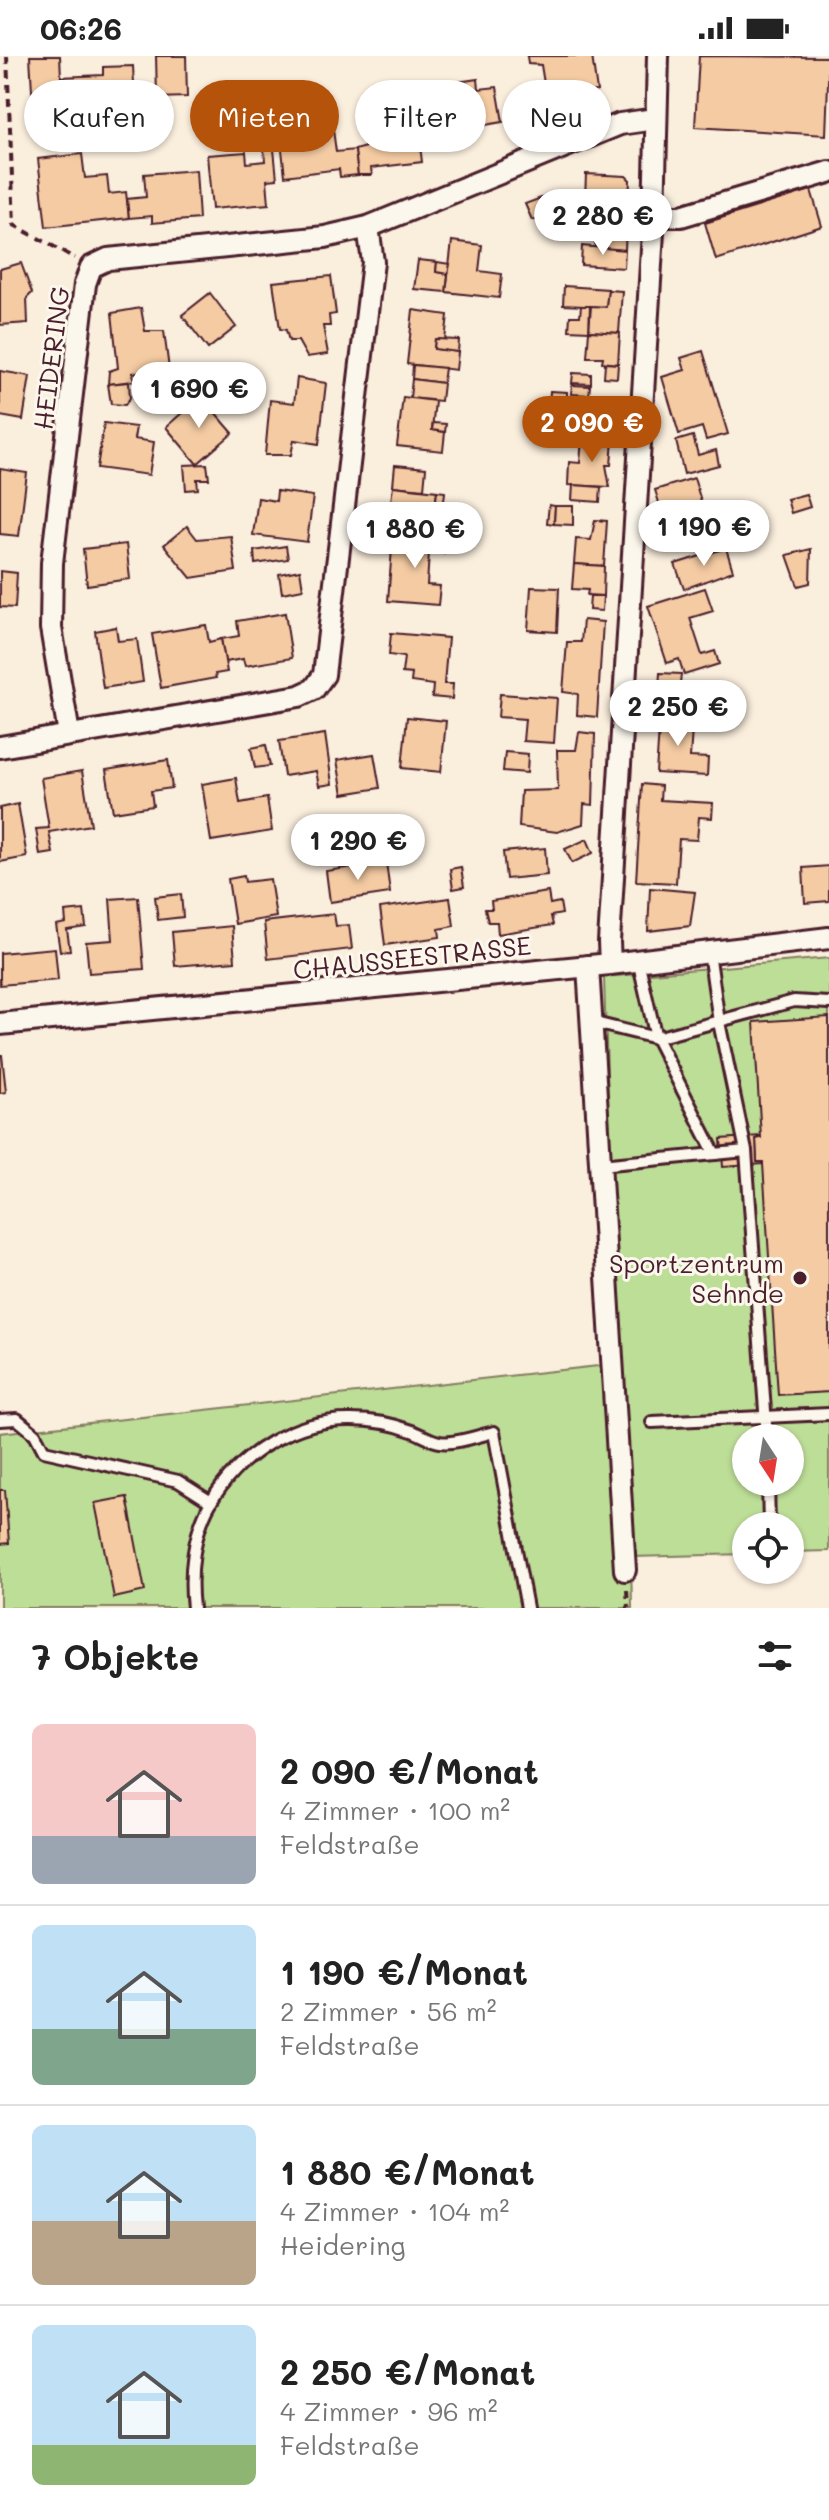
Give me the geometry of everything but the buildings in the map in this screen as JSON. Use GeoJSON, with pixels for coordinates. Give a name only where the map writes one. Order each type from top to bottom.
{"type":"FeatureCollection","features":[{"type":"Feature","properties":{"kind":"street"},"geometry":{"type":"LineString","coordinates":[[610,964],[654,216],[658,56]]}},
{"type":"Feature","properties":{"kind":"street","name":"HEIDERING"},"geometry":{"type":"LineString","coordinates":[[69,734],[51,628],[52,563],[85,284],[91,267],[108,259],[325,237],[368,227],[620,124],[655,119]]}},
{"type":"Feature","properties":{"kind":"street"},"geometry":{"type":"LineString","coordinates":[[654,216],[681,216],[828,172]]}},
{"type":"Feature","properties":{"kind":"street"},"geometry":{"type":"LineString","coordinates":[[0,747],[299,696],[314,689],[324,675],[373,262],[368,227]]}},
{"type":"Feature","properties":{"kind":"street","name":"CHAUSSEESTRASSE"},"geometry":{"type":"LineString","coordinates":[[0,1024],[610,964],[829,938]]}},
{"type":"Feature","properties":{"kind":"street"},"geometry":{"type":"LineString","coordinates":[[588,966],[625,1570]]}},
{"type":"Feature","properties":{"kind":"lane"},"geometry":{"type":"LineString","coordinates":[[709,952],[719,1022],[746,1151],[767,1424]]}},
{"type":"Feature","properties":{"kind":"lane"},"geometry":{"type":"LineString","coordinates":[[638,960],[656,1038],[715,1154]]}},
{"type":"Feature","properties":{"kind":"lane"},"geometry":{"type":"LineString","coordinates":[[591,1022],[656,1038],[794,1001],[829,1003]]}},
{"type":"Feature","properties":{"kind":"lane"},"geometry":{"type":"LineString","coordinates":[[600,1165],[746,1151]]}},
{"type":"Feature","properties":{"kind":"lane"},"geometry":{"type":"LineString","coordinates":[[652,1422],[829,1414]]}},
{"type":"Feature","properties":{"kind":"lane"},"geometry":{"type":"LineString","coordinates":[[0,1420],[17,1419],[35,1434],[44,1451],[178,1481],[211,1502]]}},
{"type":"Feature","properties":{"kind":"lane"},"geometry":{"type":"LineString","coordinates":[[193,1608],[191,1574],[196,1542],[211,1502],[247,1457],[282,1435],[317,1424],[351,1420],[389,1424],[442,1443],[494,1432],[527,1608]]}},
{"type":"Feature","properties":{"kind":"path"},"geometry":{"type":"LineString","coordinates":[[7,56],[14,225],[91,267]]}},
{"type":"Feature","properties":{"kind":"green space"},"geometry":{"type":"Polygon","coordinates":[[[829,958],[829,1551],[804,1552],[804,1512],[732,1512],[732,1554],[631,1557],[632,1608],[0,1608],[0,1433],[616,1364],[604,977],[829,958]]]}},
{"type":"Feature","properties":{"kind":"place","name":"Sportzentrum Sehnde"},"geometry":{"type":"Point","coordinates":[800,1278]}}]}
